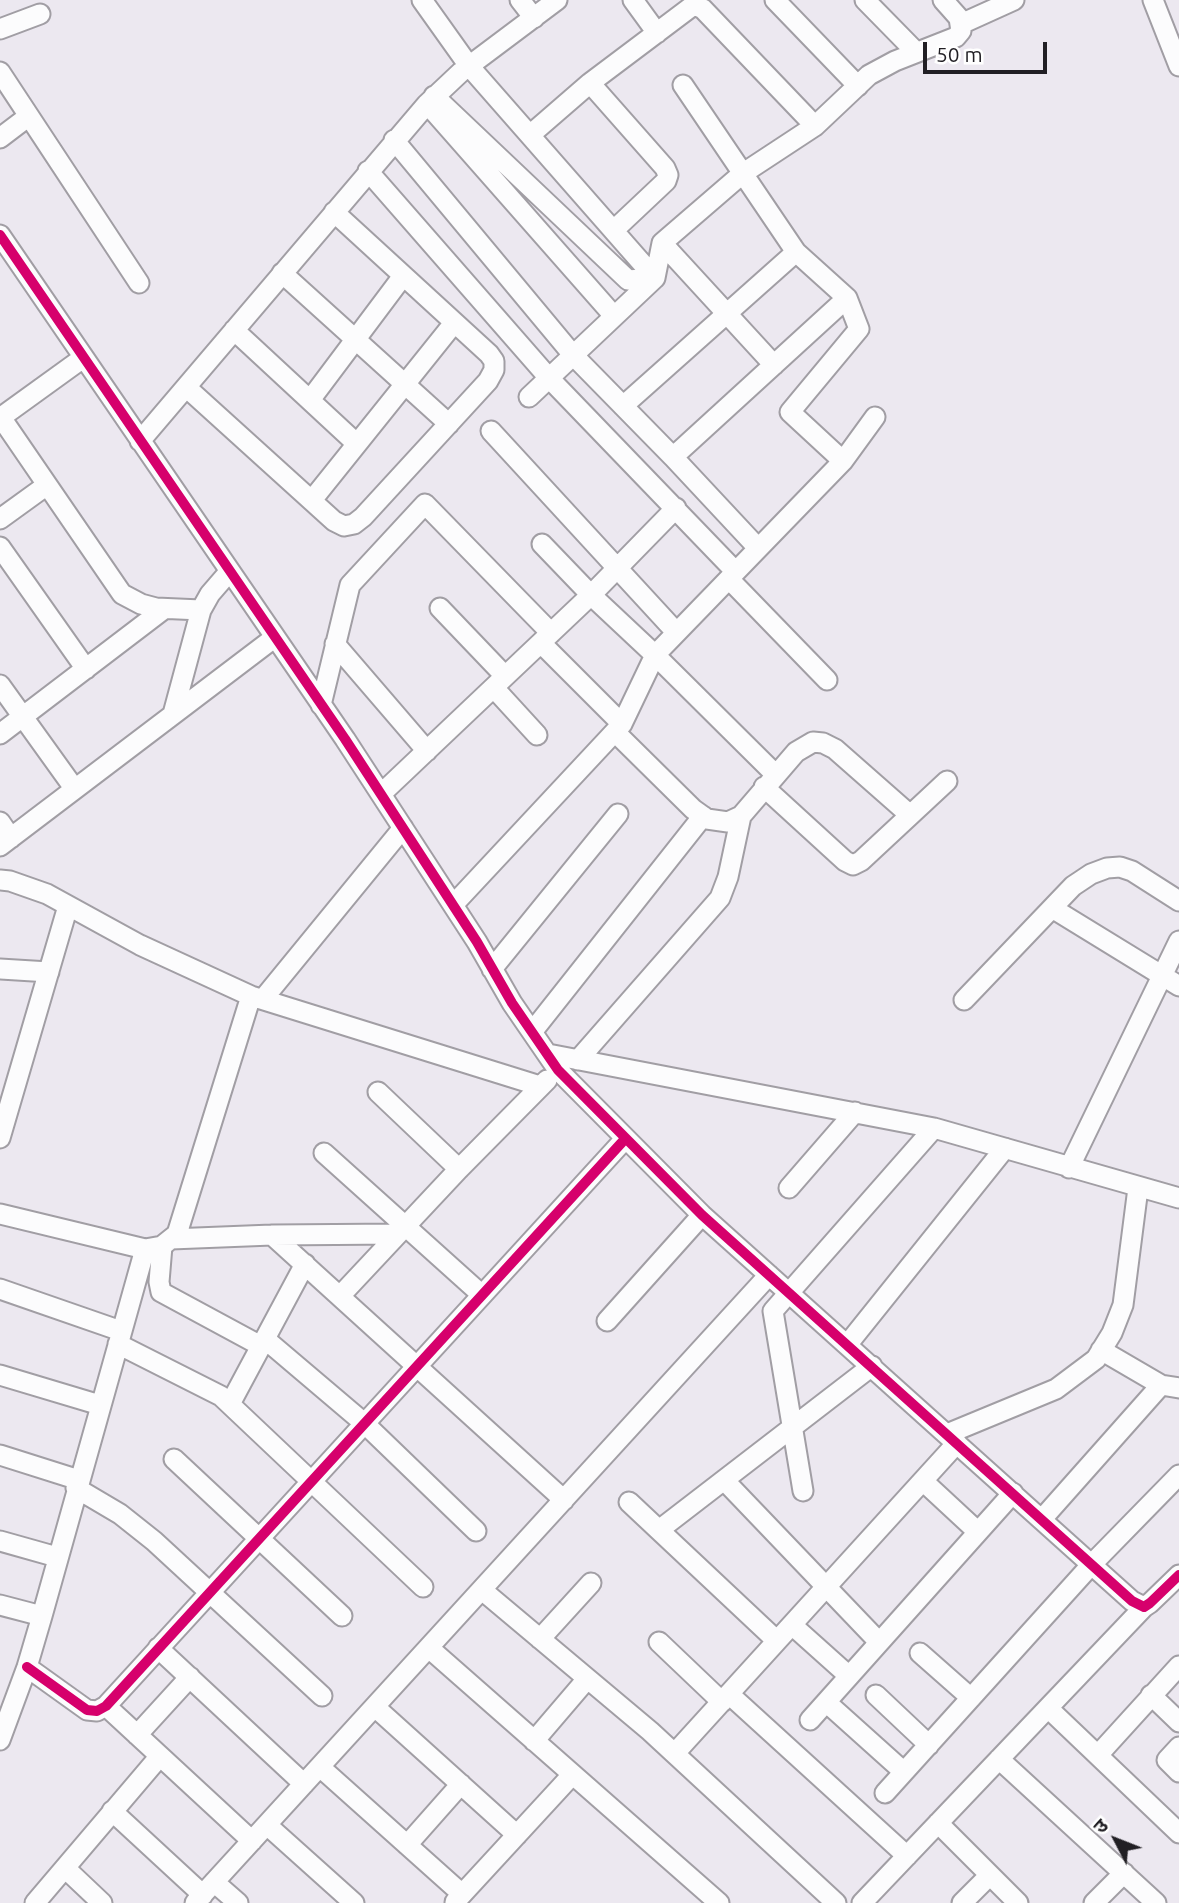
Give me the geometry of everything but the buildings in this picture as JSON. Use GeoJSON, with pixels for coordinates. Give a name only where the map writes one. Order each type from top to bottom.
{"type":"FeatureCollection","features":[{"type":"Feature","properties":{"kind":"street"},"geometry":{"type":"LineString","coordinates":[[422,0],[469,66],[655,278]]}},
{"type":"Feature","properties":{"kind":"street"},"geometry":{"type":"LineString","coordinates":[[520,0],[534,18]]}},
{"type":"Feature","properties":{"kind":"street"},"geometry":{"type":"LineString","coordinates":[[140,441],[430,100],[469,66],[557,0]]}},
{"type":"Feature","properties":{"kind":"street"},"geometry":{"type":"LineString","coordinates":[[633,0],[657,33]]}},
{"type":"Feature","properties":{"kind":"street"},"geometry":{"type":"LineString","coordinates":[[775,0],[858,86]]}},
{"type":"Feature","properties":{"kind":"street"},"geometry":{"type":"LineString","coordinates":[[865,0],[916,52]]}},
{"type":"Feature","properties":{"kind":"street"},"geometry":{"type":"LineString","coordinates":[[529,397],[655,278],[662,243],[742,174],[815,126],[869,75],[916,52],[956,37],[961,31],[959,18],[943,0]]}},
{"type":"Feature","properties":{"kind":"street"},"geometry":{"type":"LineString","coordinates":[[961,24],[1014,0]]}},
{"type":"Feature","properties":{"kind":"street"},"geometry":{"type":"LineString","coordinates":[[1153,0],[1179,66]]}},
{"type":"Feature","properties":{"kind":"street"},"geometry":{"type":"LineString","coordinates":[[530,135],[590,83],[691,7],[703,9],[815,126]]}},
{"type":"Feature","properties":{"kind":"street"},"geometry":{"type":"LineString","coordinates":[[0,29],[40,14]]}},
{"type":"Feature","properties":{"kind":"street"},"geometry":{"type":"LineString","coordinates":[[0,72],[139,283]]}},
{"type":"Feature","properties":{"kind":"street"},"geometry":{"type":"LineString","coordinates":[[590,83],[666,168],[668,174],[666,181],[614,230]]}},
{"type":"Feature","properties":{"kind":"street"},"geometry":{"type":"LineString","coordinates":[[683,85],[796,252],[847,298],[859,329],[790,412],[843,461]]}},
{"type":"Feature","properties":{"kind":"street"},"geometry":{"type":"LineString","coordinates":[[430,100],[628,280],[655,278]]}},
{"type":"Feature","properties":{"kind":"street"},"geometry":{"type":"LineString","coordinates":[[430,100],[614,316]]}},
{"type":"Feature","properties":{"kind":"street"},"geometry":{"type":"LineString","coordinates":[[0,138],[29,116]]}},
{"type":"Feature","properties":{"kind":"street"},"geometry":{"type":"LineString","coordinates":[[394,140],[573,355],[758,548]]}},
{"type":"Feature","properties":{"kind":"street"},"geometry":{"type":"LineString","coordinates":[[368,171],[549,378],[676,508],[732,575],[827,680]]}},
{"type":"Feature","properties":{"kind":"street"},"geometry":{"type":"LineString","coordinates":[[186,387],[334,521],[344,526],[354,524],[363,517],[488,381],[494,370],[494,361],[489,354],[334,212]]}},
{"type":"Feature","properties":{"kind":"street"},"geometry":{"type":"LineString","coordinates":[[0,235],[381,794],[553,1062],[625,1139],[702,1215],[1132,1601],[1144,1607]]}},
{"type":"Feature","properties":{"kind":"street"},"geometry":{"type":"LineString","coordinates":[[662,243],[774,365]]}},
{"type":"Feature","properties":{"kind":"street"},"geometry":{"type":"LineString","coordinates":[[623,406],[796,252]]}},
{"type":"Feature","properties":{"kind":"street"},"geometry":{"type":"LineString","coordinates":[[282,273],[449,424]]}},
{"type":"Feature","properties":{"kind":"street"},"geometry":{"type":"LineString","coordinates":[[310,400],[403,276]]}},
{"type":"Feature","properties":{"kind":"street"},"geometry":{"type":"LineString","coordinates":[[673,457],[847,298]]}},
{"type":"Feature","properties":{"kind":"street"},"geometry":{"type":"LineString","coordinates":[[312,500],[454,323]]}},
{"type":"Feature","properties":{"kind":"street"},"geometry":{"type":"LineString","coordinates":[[234,330],[357,444]]}},
{"type":"Feature","properties":{"kind":"street"},"geometry":{"type":"LineString","coordinates":[[83,358],[0,417],[122,594],[141,604],[164,609],[201,610]]}},
{"type":"Feature","properties":{"kind":"street"},"geometry":{"type":"LineString","coordinates":[[453,905],[618,728],[655,655],[843,461],[875,417]]}},
{"type":"Feature","properties":{"kind":"street"},"geometry":{"type":"LineString","coordinates":[[491,431],[676,632]]}},
{"type":"Feature","properties":{"kind":"street"},"geometry":{"type":"LineString","coordinates":[[0,519],[47,485]]}},
{"type":"Feature","properties":{"kind":"street"},"geometry":{"type":"LineString","coordinates":[[321,705],[350,585],[425,504],[546,638],[618,728],[693,809],[707,819],[728,822],[741,816],[796,752],[813,742],[835,749],[910,815]]}},
{"type":"Feature","properties":{"kind":"street"},"geometry":{"type":"LineString","coordinates":[[381,794],[591,595],[676,508]]}},
{"type":"Feature","properties":{"kind":"street"},"geometry":{"type":"LineString","coordinates":[[542,544],[655,655],[845,861],[853,864],[861,861],[947,780]]}},
{"type":"Feature","properties":{"kind":"street"},"geometry":{"type":"LineString","coordinates":[[0,547],[86,669]]}},
{"type":"Feature","properties":{"kind":"street"},"geometry":{"type":"LineString","coordinates":[[173,714],[201,610],[210,594],[229,572]]}},
{"type":"Feature","properties":{"kind":"street"},"geometry":{"type":"LineString","coordinates":[[440,608],[537,735]]}},
{"type":"Feature","properties":{"kind":"street"},"geometry":{"type":"LineString","coordinates":[[0,734],[164,609]]}},
{"type":"Feature","properties":{"kind":"street"},"geometry":{"type":"LineString","coordinates":[[4,835],[74,788],[274,638]]}},
{"type":"Feature","properties":{"kind":"street"},"geometry":{"type":"LineString","coordinates":[[335,644],[426,751]]}},
{"type":"Feature","properties":{"kind":"street"},"geometry":{"type":"LineString","coordinates":[[0,685],[74,788]]}},
{"type":"Feature","properties":{"kind":"street"},"geometry":{"type":"LineString","coordinates":[[492,969],[618,814]]}},
{"type":"Feature","properties":{"kind":"street"},"geometry":{"type":"LineString","coordinates":[[532,1032],[703,816]]}},
{"type":"Feature","properties":{"kind":"street"},"geometry":{"type":"LineString","coordinates":[[578,1060],[720,898],[728,877],[741,816]]}},
{"type":"Feature","properties":{"kind":"street"},"geometry":{"type":"LineString","coordinates":[[0,1741],[27,1667],[120,1338],[159,1245],[177,1234],[257,998],[403,828]]}},
{"type":"Feature","properties":{"kind":"street"},"geometry":{"type":"LineString","coordinates":[[964,1000],[1073,886],[1091,874],[1120,867],[1132,871],[1179,901]]}},
{"type":"Feature","properties":{"kind":"street"},"geometry":{"type":"LineString","coordinates":[[0,880],[47,894],[140,945],[257,998],[540,1086]]}},
{"type":"Feature","properties":{"kind":"street"},"geometry":{"type":"LineString","coordinates":[[0,1138],[68,906]]}},
{"type":"Feature","properties":{"kind":"street"},"geometry":{"type":"LineString","coordinates":[[1052,908],[1171,981]]}},
{"type":"Feature","properties":{"kind":"street"},"geometry":{"type":"LineString","coordinates":[[1069,1168],[1171,981],[1179,941]]}},
{"type":"Feature","properties":{"kind":"street"},"geometry":{"type":"LineString","coordinates":[[0,969],[49,972]]}},
{"type":"Feature","properties":{"kind":"street"},"geometry":{"type":"LineString","coordinates":[[553,1062],[578,1060],[934,1128],[1179,1198]]}},
{"type":"Feature","properties":{"kind":"street"},"geometry":{"type":"LineString","coordinates":[[340,1296],[540,1086],[553,1062]]}},
{"type":"Feature","properties":{"kind":"street"},"geometry":{"type":"LineString","coordinates":[[378,1092],[459,1169]]}},
{"type":"Feature","properties":{"kind":"street"},"geometry":{"type":"LineString","coordinates":[[789,1188],[855,1112]]}},
{"type":"Feature","properties":{"kind":"street"},"geometry":{"type":"LineString","coordinates":[[803,1492],[773,1311],[934,1128]]}},
{"type":"Feature","properties":{"kind":"street"},"geometry":{"type":"LineString","coordinates":[[27,1667],[87,1710],[97,1711],[106,1706],[625,1139]]}},
{"type":"Feature","properties":{"kind":"street"},"geometry":{"type":"LineString","coordinates":[[848,1345],[1005,1149]]}},
{"type":"Feature","properties":{"kind":"street"},"geometry":{"type":"LineString","coordinates":[[324,1153],[401,1230],[482,1295]]}},
{"type":"Feature","properties":{"kind":"street"},"geometry":{"type":"LineString","coordinates":[[675,1753],[923,1480],[952,1438],[1056,1389],[1088,1366],[1112,1333],[1124,1305],[1138,1188]]}},
{"type":"Feature","properties":{"kind":"street"},"geometry":{"type":"LineString","coordinates":[[0,1214],[159,1245],[272,1235],[401,1230]]}},
{"type":"Feature","properties":{"kind":"street"},"geometry":{"type":"LineString","coordinates":[[607,1321],[702,1215]]}},
{"type":"Feature","properties":{"kind":"street"},"geometry":{"type":"LineString","coordinates":[[272,1235],[564,1500]]}},
{"type":"Feature","properties":{"kind":"street"},"geometry":{"type":"LineString","coordinates":[[159,1245],[161,1292],[263,1342],[364,1423],[476,1531]]}},
{"type":"Feature","properties":{"kind":"street"},"geometry":{"type":"LineString","coordinates":[[230,1404],[305,1264]]}},
{"type":"Feature","properties":{"kind":"street"},"geometry":{"type":"LineString","coordinates":[[204,1893],[769,1275]]}},
{"type":"Feature","properties":{"kind":"street"},"geometry":{"type":"LineString","coordinates":[[0,1289],[120,1338],[230,1404],[423,1587]]}},
{"type":"Feature","properties":{"kind":"street"},"geometry":{"type":"LineString","coordinates":[[1042,1519],[1170,1387],[1101,1350]]}},
{"type":"Feature","properties":{"kind":"street"},"geometry":{"type":"LineString","coordinates":[[659,1530],[872,1366]]}},
{"type":"Feature","properties":{"kind":"street"},"geometry":{"type":"LineString","coordinates":[[0,1375],[100,1405]]}},
{"type":"Feature","properties":{"kind":"street"},"geometry":{"type":"LineString","coordinates":[[0,1455],[78,1484],[120,1514],[154,1541],[322,1696]]}},
{"type":"Feature","properties":{"kind":"street"},"geometry":{"type":"LineString","coordinates":[[174,1459],[342,1616]]}},
{"type":"Feature","properties":{"kind":"street"},"geometry":{"type":"LineString","coordinates":[[886,1793],[1092,1564],[1179,1475]]}},
{"type":"Feature","properties":{"kind":"street"},"geometry":{"type":"LineString","coordinates":[[724,1480],[879,1642]]}},
{"type":"Feature","properties":{"kind":"street"},"geometry":{"type":"LineString","coordinates":[[923,1480],[978,1532]]}},
{"type":"Feature","properties":{"kind":"street"},"geometry":{"type":"LineString","coordinates":[[810,1720],[1013,1493]]}},
{"type":"Feature","properties":{"kind":"street"},"geometry":{"type":"LineString","coordinates":[[629,1502],[777,1641]]}},
{"type":"Feature","properties":{"kind":"street"},"geometry":{"type":"LineString","coordinates":[[0,1541],[57,1558]]}},
{"type":"Feature","properties":{"kind":"street"},"geometry":{"type":"LineString","coordinates":[[862,1903],[1144,1607],[1179,1575]]}},
{"type":"Feature","properties":{"kind":"street"},"geometry":{"type":"LineString","coordinates":[[540,1639],[591,1583]]}},
{"type":"Feature","properties":{"kind":"street"},"geometry":{"type":"LineString","coordinates":[[482,1590],[675,1753],[836,1903]]}},
{"type":"Feature","properties":{"kind":"street"},"geometry":{"type":"LineString","coordinates":[[0,1605],[42,1616]]}},
{"type":"Feature","properties":{"kind":"street"},"geometry":{"type":"LineString","coordinates":[[792,1625],[849,1676]]}},
{"type":"Feature","properties":{"kind":"street"},"geometry":{"type":"LineString","coordinates":[[659,1642],[906,1856]]}},
{"type":"Feature","properties":{"kind":"street"},"geometry":{"type":"LineString","coordinates":[[158,1648],[304,1784]]}},
{"type":"Feature","properties":{"kind":"street"},"geometry":{"type":"LineString","coordinates":[[429,1648],[719,1903]]}},
{"type":"Feature","properties":{"kind":"street"},"geometry":{"type":"LineString","coordinates":[[920,1653],[971,1698]]}},
{"type":"Feature","properties":{"kind":"street"},"geometry":{"type":"LineString","coordinates":[[1098,1755],[1179,1666]]}},
{"type":"Feature","properties":{"kind":"street"},"geometry":{"type":"LineString","coordinates":[[137,1735],[190,1677]]}},
{"type":"Feature","properties":{"kind":"street"},"geometry":{"type":"LineString","coordinates":[[534,1741],[587,1679]]}},
{"type":"Feature","properties":{"kind":"street"},"geometry":{"type":"LineString","coordinates":[[876,1695],[929,1745]]}},
{"type":"Feature","properties":{"kind":"street"},"geometry":{"type":"LineString","coordinates":[[1151,1695],[1179,1722]]}},
{"type":"Feature","properties":{"kind":"street"},"geometry":{"type":"LineString","coordinates":[[826,1702],[904,1773]]}},
{"type":"Feature","properties":{"kind":"street"},"geometry":{"type":"LineString","coordinates":[[106,1706],[252,1841]]}},
{"type":"Feature","properties":{"kind":"street"},"geometry":{"type":"LineString","coordinates":[[375,1707],[517,1835]]}},
{"type":"Feature","properties":{"kind":"street"},"geometry":{"type":"LineString","coordinates":[[1048,1708],[1179,1833]]}},
{"type":"Feature","properties":{"kind":"street"},"geometry":{"type":"LineString","coordinates":[[1179,1747],[1167,1760],[1179,1772]]}},
{"type":"Feature","properties":{"kind":"street"},"geometry":{"type":"LineString","coordinates":[[35,1903],[160,1756]]}},
{"type":"Feature","properties":{"kind":"street"},"geometry":{"type":"LineString","coordinates":[[999,1759],[1156,1903]]}},
{"type":"Feature","properties":{"kind":"street"},"geometry":{"type":"LineString","coordinates":[[320,1767],[407,1845],[458,1899],[572,1775]]}},
{"type":"Feature","properties":{"kind":"street"},"geometry":{"type":"LineString","coordinates":[[407,1845],[461,1784]]}},
{"type":"Feature","properties":{"kind":"street"},"geometry":{"type":"LineString","coordinates":[[112,1811],[204,1893],[238,1903]]}},
{"type":"Feature","properties":{"kind":"street"},"geometry":{"type":"LineString","coordinates":[[938,1823],[1018,1903]]}},
{"type":"Feature","properties":{"kind":"street"},"geometry":{"type":"LineString","coordinates":[[267,1825],[354,1903]]}},
{"type":"Feature","properties":{"kind":"street"},"geometry":{"type":"LineString","coordinates":[[65,1868],[102,1903]]}},
{"type":"Feature","properties":{"kind":"street"},"geometry":{"type":"LineString","coordinates":[[1094,1903],[1124,1873]]}},
{"type":"Feature","properties":{"kind":"street"},"geometry":{"type":"LineString","coordinates":[[962,1903],[990,1875]]}},
{"type":"Feature","properties":{"kind":"cycle path"},"geometry":{"type":"LineString","coordinates":[[0,235],[345,739],[477,942],[512,1003],[558,1070],[702,1215],[1132,1601],[1144,1607],[1179,1575]]}},
{"type":"Feature","properties":{"kind":"cycle path"},"geometry":{"type":"LineString","coordinates":[[27,1667],[87,1710],[97,1711],[106,1706],[625,1139]]}}]}
